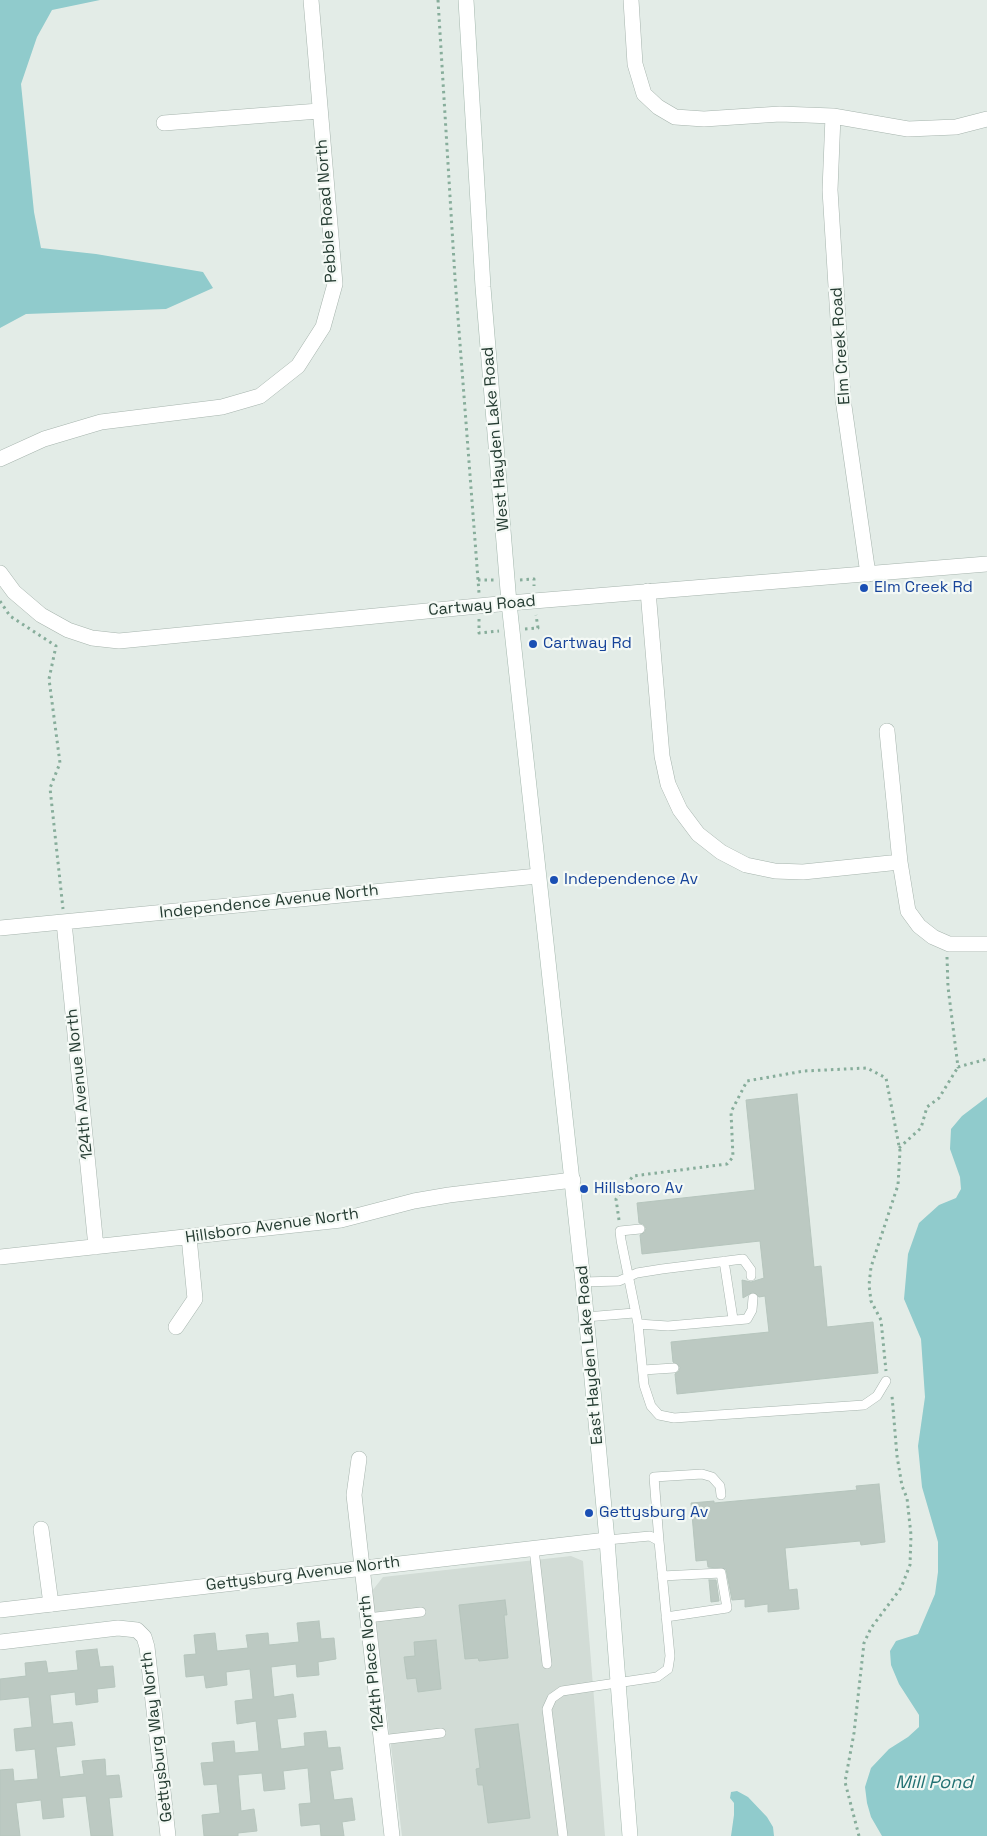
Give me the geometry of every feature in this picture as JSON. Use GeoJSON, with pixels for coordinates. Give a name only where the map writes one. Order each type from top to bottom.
{"type":"FeatureCollection","features":[{"type":"Feature","properties":{"kind":"street","name":"Pebble Road North"},"geometry":{"type":"LineString","coordinates":[[0,459],[44,439],[101,422],[222,407],[260,396],[298,366],[323,327],[335,284],[311,0]]}},
{"type":"Feature","properties":{"kind":"street","name":"West Hayden Lake Road"},"geometry":{"type":"LineString","coordinates":[[466,0],[484,287],[509,604],[538,876]]}},
{"type":"Feature","properties":{"kind":"street"},"geometry":{"type":"LineString","coordinates":[[631,0],[635,64],[644,94],[658,107],[675,116],[704,119],[780,114],[834,116],[908,129],[956,127],[987,120]]}},
{"type":"Feature","properties":{"kind":"street"},"geometry":{"type":"LineString","coordinates":[[164,123],[319,111]]}},
{"type":"Feature","properties":{"kind":"street","name":"Elm Creek Road"},"geometry":{"type":"LineString","coordinates":[[834,116],[830,190],[843,398],[868,574]]}},
{"type":"Feature","properties":{"kind":"street","name":"Cartway Road"},"geometry":{"type":"LineString","coordinates":[[0,573],[14,592],[41,615],[68,630],[84,635],[119,641],[509,604],[987,564]]}},
{"type":"Feature","properties":{"kind":"street"},"geometry":{"type":"LineString","coordinates":[[648,592],[662,756],[668,784],[680,810],[698,834],[721,852],[746,865],[775,871],[803,872],[900,862]]}},
{"type":"Feature","properties":{"kind":"street"},"geometry":{"type":"LineString","coordinates":[[887,730],[900,862],[908,911],[919,926],[932,937],[949,944],[987,944]]}},
{"type":"Feature","properties":{"kind":"street","name":"Independence Avenue North"},"geometry":{"type":"LineString","coordinates":[[0,928],[538,876]]}},
{"type":"Feature","properties":{"kind":"street","name":"East Hayden Lake Road"},"geometry":{"type":"LineString","coordinates":[[538,876],[583,1282],[607,1540],[630,1836]]}},
{"type":"Feature","properties":{"kind":"street","name":"124th Avenue North"},"geometry":{"type":"LineString","coordinates":[[64,922],[96,1247]]}},
{"type":"Feature","properties":{"kind":"street","name":"Hillsboro Avenue North"},"geometry":{"type":"LineString","coordinates":[[0,1257],[341,1220],[414,1201],[573,1180]]}},
{"type":"Feature","properties":{"kind":"street"},"geometry":{"type":"LineString","coordinates":[[176,1327],[195,1299],[189,1237]]}},
{"type":"Feature","properties":{"kind":"street","name":"124th Place North"},"geometry":{"type":"LineString","coordinates":[[359,1460],[354,1495],[392,1836]]}},
{"type":"Feature","properties":{"kind":"street"},"geometry":{"type":"LineString","coordinates":[[41,1529],[51,1604]]}},
{"type":"Feature","properties":{"kind":"street","name":"Gettysburg Avenue North"},"geometry":{"type":"LineString","coordinates":[[0,1610],[607,1540]]}},
{"type":"Feature","properties":{"kind":"street","name":"Gettysburg Way North"},"geometry":{"type":"LineString","coordinates":[[0,1642],[118,1628],[137,1630],[144,1637],[147,1647],[168,1836]]}},
{"type":"Feature","properties":{"kind":"lane"},"geometry":{"type":"LineString","coordinates":[[640,1229],[620,1231],[634,1313],[638,1324],[642,1370],[651,1406],[659,1415],[674,1418],[864,1405],[877,1396],[886,1380]]}},
{"type":"Feature","properties":{"kind":"lane"},"geometry":{"type":"LineString","coordinates":[[583,1282],[619,1281],[637,1273],[743,1259],[751,1270],[751,1276]]}},
{"type":"Feature","properties":{"kind":"lane"},"geometry":{"type":"LineString","coordinates":[[724,1261],[733,1319]]}},
{"type":"Feature","properties":{"kind":"lane"},"geometry":{"type":"LineString","coordinates":[[638,1324],[668,1326],[747,1319],[752,1310],[753,1298]]}},
{"type":"Feature","properties":{"kind":"lane"},"geometry":{"type":"LineString","coordinates":[[586,1317],[634,1313]]}},
{"type":"Feature","properties":{"kind":"lane"},"geometry":{"type":"LineString","coordinates":[[642,1370],[674,1368]]}},
{"type":"Feature","properties":{"kind":"lane"},"geometry":{"type":"LineString","coordinates":[[563,1836],[547,1709],[552,1698],[562,1691],[657,1677],[668,1669],[670,1656],[654,1477],[702,1474],[712,1477],[720,1486],[721,1495]]}},
{"type":"Feature","properties":{"kind":"lane"},"geometry":{"type":"LineString","coordinates":[[607,1540],[650,1536],[659,1540]]}},
{"type":"Feature","properties":{"kind":"lane"},"geometry":{"type":"LineString","coordinates":[[534,1549],[547,1664]]}},
{"type":"Feature","properties":{"kind":"lane"},"geometry":{"type":"LineString","coordinates":[[662,1576],[721,1573],[727,1608],[666,1617]]}},
{"type":"Feature","properties":{"kind":"lane"},"geometry":{"type":"LineString","coordinates":[[367,1618],[422,1612]]}},
{"type":"Feature","properties":{"kind":"lane"},"geometry":{"type":"LineString","coordinates":[[381,1740],[440,1733]]}},
{"type":"Feature","properties":{"kind":"path"},"geometry":{"type":"LineString","coordinates":[[438,0],[455,278],[478,580]]}},
{"type":"Feature","properties":{"kind":"path"},"geometry":{"type":"LineString","coordinates":[[0,601],[10,616],[56,646],[49,679],[60,763],[50,788],[64,922]]}},
{"type":"Feature","properties":{"kind":"path"},"geometry":{"type":"LineString","coordinates":[[899,1148],[922,1128],[927,1107],[939,1098],[958,1067],[946,962],[949,944]]}},
{"type":"Feature","properties":{"kind":"path"},"geometry":{"type":"LineString","coordinates":[[958,1067],[987,1060]]}},
{"type":"Feature","properties":{"kind":"path"},"geometry":{"type":"LineString","coordinates":[[620,1231],[616,1199],[633,1176],[727,1164],[733,1157],[731,1112],[747,1081],[804,1071],[867,1068],[886,1078],[899,1148],[898,1185],[871,1267],[869,1285],[871,1301],[881,1320],[886,1380],[891,1388],[897,1456],[902,1486],[907,1498],[911,1535],[910,1566],[901,1588],[871,1628],[864,1643],[854,1733],[845,1782],[859,1836]]}},
{"type":"Feature","properties":{"kind":"shaded area"},"geometry":{"type":"Polygon","coordinates":[[[571,1556],[583,1561],[605,1836],[402,1836],[372,1591],[383,1577],[571,1556]]]}},
{"type":"Feature","properties":{"kind":"water"},"geometry":{"type":"Polygon","coordinates":[[[0,0],[100,0],[52,10],[37,37],[21,84],[34,212],[41,248],[96,254],[203,272],[213,288],[166,309],[26,314],[0,328],[0,0]]]}},
{"type":"Feature","properties":{"kind":"water","name":"Mill Pond"},"geometry":{"type":"Polygon","coordinates":[[[987,1097],[987,1836],[882,1836],[871,1817],[867,1803],[865,1787],[871,1768],[889,1749],[908,1737],[919,1727],[919,1715],[899,1684],[891,1665],[890,1651],[896,1641],[918,1634],[935,1594],[938,1572],[938,1542],[922,1487],[918,1446],[925,1397],[921,1339],[904,1299],[908,1254],[919,1223],[939,1205],[956,1198],[961,1189],[960,1177],[950,1149],[951,1129],[962,1116],[987,1097]]]}},
{"type":"Feature","properties":{"kind":"water"},"geometry":{"type":"Polygon","coordinates":[[[737,1791],[748,1797],[767,1817],[773,1827],[774,1836],[731,1836],[734,1803],[730,1798],[731,1792],[737,1791]]]}},
{"type":"Feature","properties":{"kind":"building"},"geometry":{"type":"Polygon","coordinates":[[[797,1094],[814,1267],[821,1266],[827,1327],[873,1322],[878,1373],[677,1394],[675,1374],[679,1371],[680,1367],[673,1362],[671,1342],[769,1332],[765,1296],[759,1297],[753,1292],[743,1298],[742,1280],[751,1282],[764,1278],[760,1241],[642,1254],[640,1235],[645,1232],[646,1228],[643,1224],[639,1223],[637,1203],[755,1190],[746,1100],[797,1094]]]}},
{"type":"Feature","properties":{"kind":"building"},"geometry":{"type":"Polygon","coordinates":[[[879,1484],[885,1542],[861,1545],[860,1541],[785,1548],[789,1590],[797,1589],[799,1609],[768,1612],[768,1604],[745,1607],[745,1599],[732,1600],[726,1569],[708,1567],[707,1560],[696,1561],[691,1503],[714,1501],[714,1503],[857,1490],[856,1486],[879,1484]]]}},
{"type":"Feature","properties":{"kind":"building"},"geometry":{"type":"Polygon","coordinates":[[[709,1580],[716,1580],[719,1601],[711,1602],[709,1580]]]}},
{"type":"Feature","properties":{"kind":"building"},"geometry":{"type":"Polygon","coordinates":[[[505,1600],[507,1615],[504,1615],[508,1658],[479,1661],[478,1658],[465,1659],[459,1605],[505,1600]]]}},
{"type":"Feature","properties":{"kind":"building"},"geometry":{"type":"Polygon","coordinates":[[[319,1621],[321,1639],[334,1638],[336,1659],[318,1662],[319,1675],[297,1677],[296,1664],[271,1667],[274,1697],[293,1694],[296,1717],[277,1719],[281,1749],[305,1746],[304,1733],[326,1731],[328,1748],[340,1747],[343,1769],[330,1771],[334,1800],[352,1798],[355,1820],[342,1822],[344,1836],[321,1836],[320,1824],[301,1826],[299,1804],[311,1803],[308,1768],[283,1771],[285,1789],[264,1791],[262,1773],[238,1775],[241,1811],[254,1809],[257,1831],[238,1833],[238,1836],[204,1836],[202,1815],[220,1813],[217,1784],[204,1785],[201,1763],[214,1762],[212,1743],[234,1741],[235,1753],[259,1751],[256,1721],[237,1724],[235,1701],[253,1699],[250,1669],[226,1672],[227,1685],[206,1688],[204,1675],[186,1677],[184,1655],[196,1654],[194,1635],[215,1633],[217,1651],[248,1648],[246,1635],[268,1633],[269,1645],[299,1642],[297,1623],[319,1621]]]}},
{"type":"Feature","properties":{"kind":"building"},"geometry":{"type":"Polygon","coordinates":[[[436,1640],[441,1689],[418,1692],[416,1678],[407,1679],[404,1657],[415,1656],[414,1642],[436,1640]]]}},
{"type":"Feature","properties":{"kind":"building"},"geometry":{"type":"Polygon","coordinates":[[[97,1649],[100,1667],[113,1666],[115,1687],[97,1689],[98,1702],[76,1705],[75,1692],[50,1695],[53,1724],[72,1722],[75,1745],[56,1747],[60,1777],[84,1774],[82,1761],[105,1759],[106,1776],[119,1775],[122,1797],[109,1798],[113,1836],[91,1836],[86,1796],[62,1798],[64,1817],[43,1819],[41,1800],[16,1803],[20,1836],[0,1836],[0,1770],[13,1769],[14,1781],[38,1779],[35,1749],[16,1751],[14,1729],[32,1727],[29,1697],[0,1700],[0,1679],[26,1676],[25,1663],[46,1661],[48,1673],[78,1670],[76,1651],[97,1649]]]}},
{"type":"Feature","properties":{"kind":"building"},"geometry":{"type":"Polygon","coordinates":[[[518,1724],[530,1818],[488,1823],[483,1785],[478,1785],[476,1769],[480,1768],[475,1729],[518,1724]]]}},
{"type":"Feature","properties":{"kind":"place","name":"Elm Creek Rd"},"geometry":{"type":"Point","coordinates":[864,588]}},
{"type":"Feature","properties":{"kind":"place","name":"Cartway Rd"},"geometry":{"type":"Point","coordinates":[533,644]}},
{"type":"Feature","properties":{"kind":"place","name":"Independence Av"},"geometry":{"type":"Point","coordinates":[554,880]}},
{"type":"Feature","properties":{"kind":"place","name":"Hillsboro Av"},"geometry":{"type":"Point","coordinates":[584,1189]}},
{"type":"Feature","properties":{"kind":"place","name":"Gettysburg Av"},"geometry":{"type":"Point","coordinates":[589,1513]}}]}
